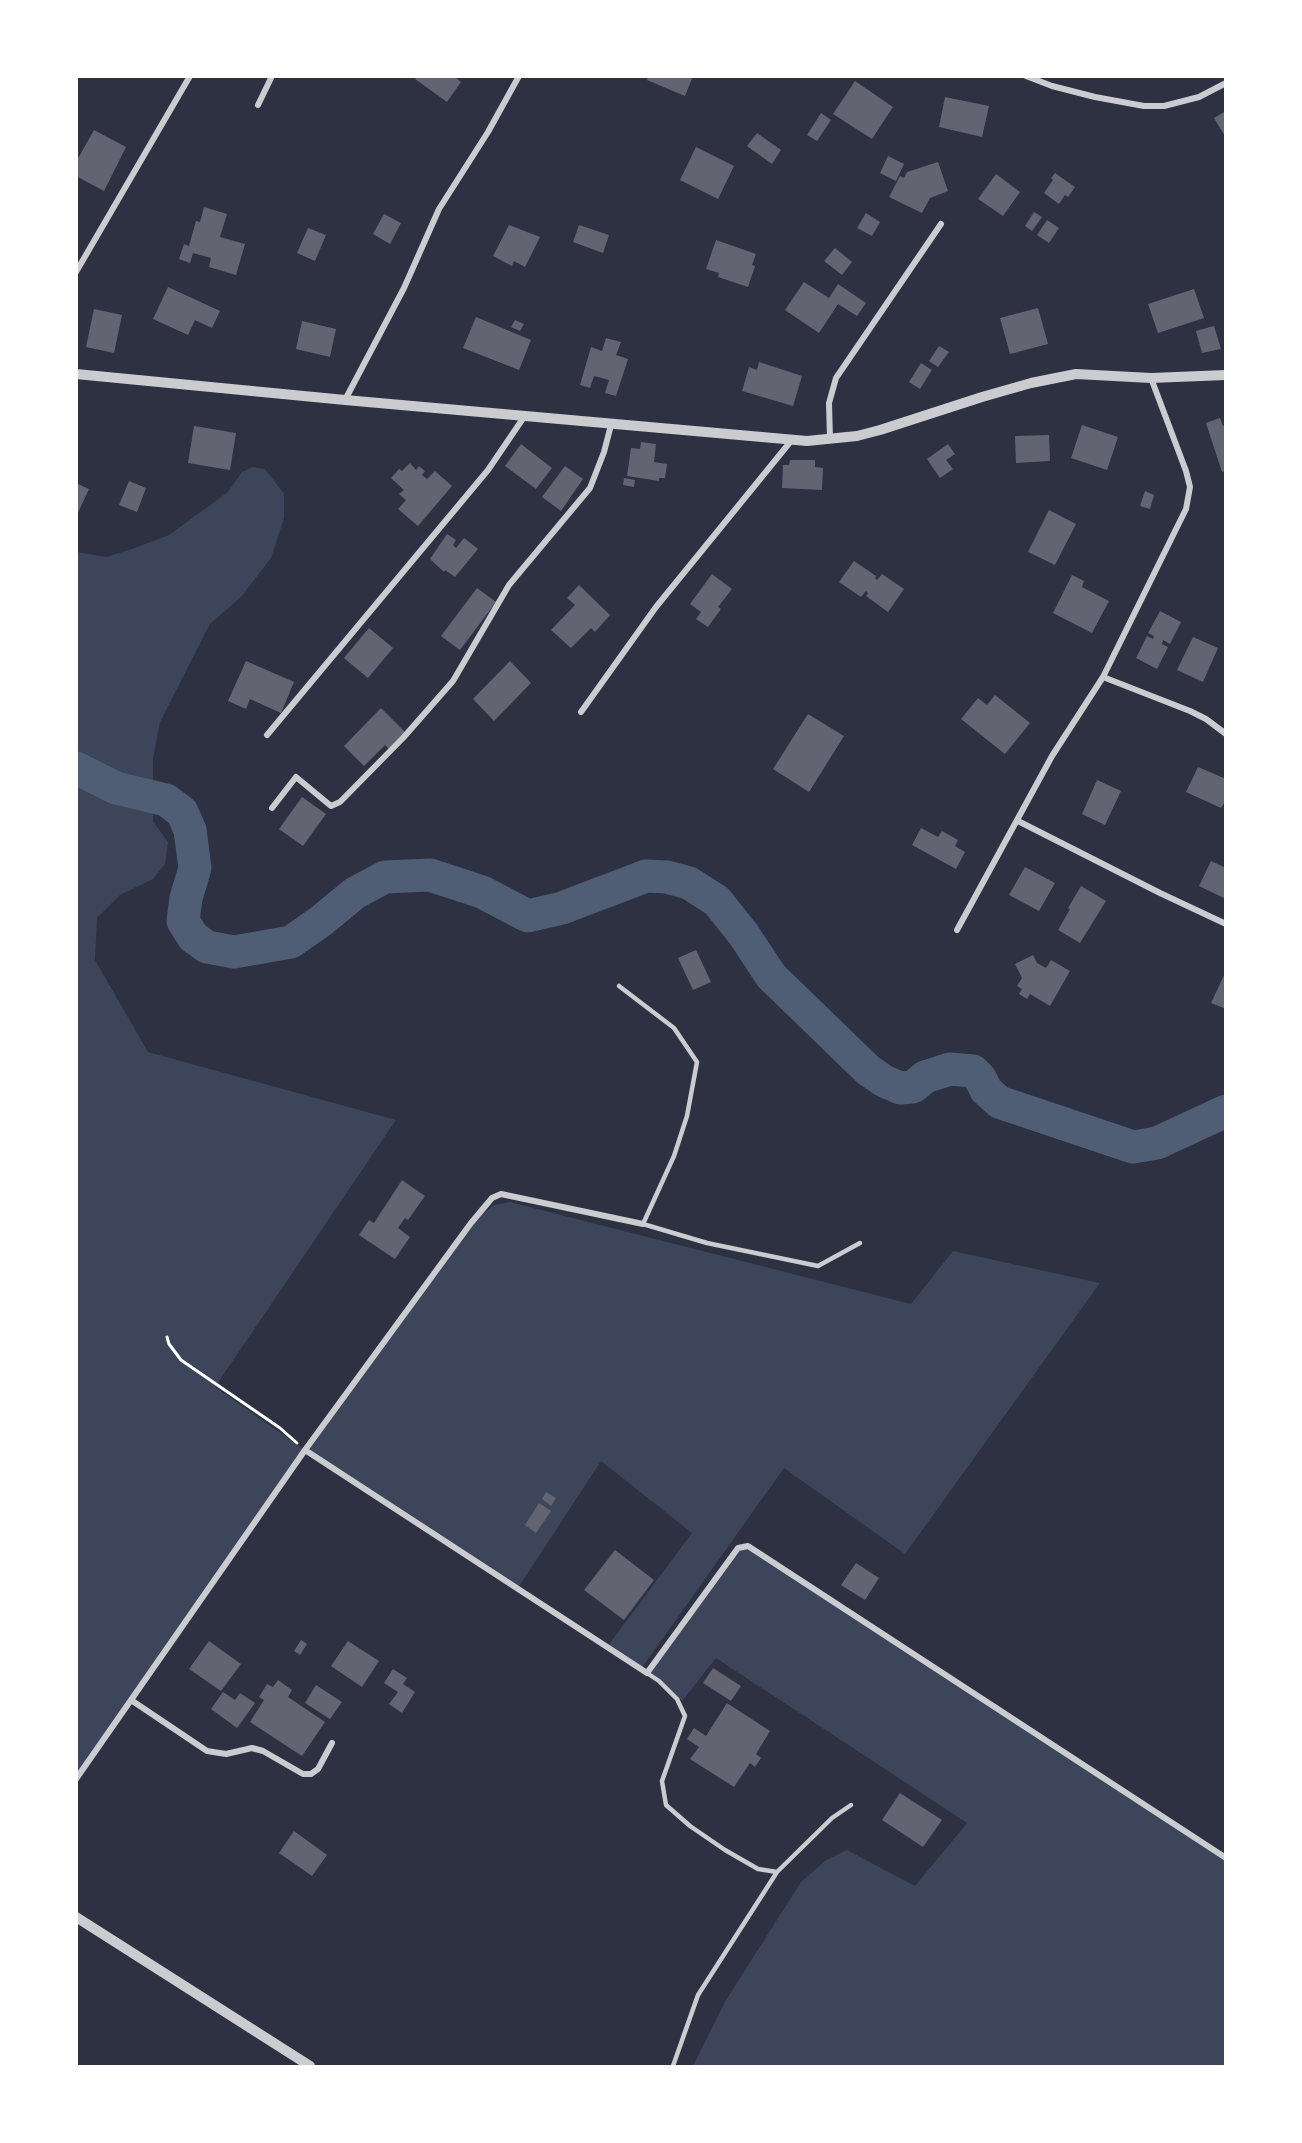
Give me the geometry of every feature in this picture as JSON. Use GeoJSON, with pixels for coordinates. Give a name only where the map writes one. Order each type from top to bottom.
{"type":"FeatureCollection","features":[{"type":"Feature","properties":{"kind":"street"},"geometry":{"type":"LineString","coordinates":[[76,272],[190,76]]}},
{"type":"Feature","properties":{"kind":"street"},"geometry":{"type":"LineString","coordinates":[[258,105],[272,76]]}},
{"type":"Feature","properties":{"kind":"street"},"geometry":{"type":"LineString","coordinates":[[345,400],[404,288],[443,200],[488,132],[519,76]]}},
{"type":"Feature","properties":{"kind":"street"},"geometry":{"type":"LineString","coordinates":[[1026,76],[1095,98],[1144,106],[1164,106],[1190,99],[1226,83]]}},
{"type":"Feature","properties":{"kind":"street"},"geometry":{"type":"LineString","coordinates":[[830,439],[829,403],[836,378],[942,224]]}},
{"type":"Feature","properties":{"kind":"street"},"geometry":{"type":"LineString","coordinates":[[76,374],[791,441],[830,439],[880,430],[982,397],[1031,383],[1068,376],[1097,374],[1151,378],[1226,375]]}},
{"type":"Feature","properties":{"kind":"street"},"geometry":{"type":"LineString","coordinates":[[957,930],[1052,756],[1103,677],[1179,525],[1189,497],[1190,487],[1184,464],[1151,378]]}},
{"type":"Feature","properties":{"kind":"street"},"geometry":{"type":"LineString","coordinates":[[267,735],[482,479],[524,417]]}},
{"type":"Feature","properties":{"kind":"street"},"geometry":{"type":"LineString","coordinates":[[272,808],[297,777],[331,806],[340,802],[410,730],[453,681],[509,585],[590,488],[604,452],[611,425]]}},
{"type":"Feature","properties":{"kind":"street"},"geometry":{"type":"LineString","coordinates":[[581,712],[656,608],[791,441]]}},
{"type":"Feature","properties":{"kind":"street"},"geometry":{"type":"LineString","coordinates":[[1103,677],[1190,711],[1206,719],[1226,734]]}},
{"type":"Feature","properties":{"kind":"street"},"geometry":{"type":"LineString","coordinates":[[1018,821],[1226,924]]}},
{"type":"Feature","properties":{"kind":"street"},"geometry":{"type":"LineString","coordinates":[[76,1779],[305,1450],[471,1223],[492,1198],[501,1194],[643,1224]]}},
{"type":"Feature","properties":{"kind":"street"},"geometry":{"type":"LineString","coordinates":[[305,1450],[647,1673],[738,1548],[748,1546],[1226,1858]]}},
{"type":"Feature","properties":{"kind":"street"},"geometry":{"type":"LineString","coordinates":[[131,1700],[207,1751],[226,1754],[252,1748],[263,1751],[303,1774],[311,1774],[318,1769],[332,1743]]}},
{"type":"Feature","properties":{"kind":"street"},"geometry":{"type":"LineString","coordinates":[[76,1917],[310,2067]]}},
{"type":"Feature","properties":{"kind":"lane"},"geometry":{"type":"LineString","coordinates":[[619,986],[674,1028],[697,1062],[687,1116],[675,1156],[643,1224],[707,1243],[818,1266],[860,1243]]}},
{"type":"Feature","properties":{"kind":"lane"},"geometry":{"type":"LineString","coordinates":[[647,1673],[677,1698],[685,1716],[663,1781],[666,1805],[690,1826],[725,1850],[758,1869],[777,1872]]}},
{"type":"Feature","properties":{"kind":"lane"},"geometry":{"type":"LineString","coordinates":[[674,2067],[698,1995],[777,1872],[832,1818],[851,1805]]}},
{"type":"Feature","properties":{"kind":"path"},"geometry":{"type":"LineString","coordinates":[[167,1337],[169,1344],[181,1360],[280,1428],[305,1450]]}},
{"type":"Feature","properties":{"kind":"shaded area"},"geometry":{"type":"Polygon","coordinates":[[[253,467],[265,469],[284,494],[284,518],[271,558],[241,597],[210,624],[160,722],[153,758],[153,821],[168,842],[165,864],[153,879],[120,895],[97,918],[95,960],[148,1052],[396,1120],[215,1387],[305,1450],[77,1779],[77,552],[106,557],[169,535],[228,492],[242,472],[253,467]]]}},
{"type":"Feature","properties":{"kind":"shaded area"},"geometry":{"type":"Polygon","coordinates":[[[510,1202],[911,1304],[953,1251],[1100,1283],[905,1554],[784,1468],[641,1669],[607,1647],[692,1533],[601,1461],[518,1588],[305,1450],[471,1223],[494,1205],[510,1202]]]}},
{"type":"Feature","properties":{"kind":"shaded area"},"geometry":{"type":"Polygon","coordinates":[[[748,1546],[1225,1858],[1225,2066],[693,2066],[726,2000],[801,1882],[825,1861],[847,1850],[915,1886],[967,1823],[716,1658],[683,1700],[677,1699],[647,1673],[738,1548],[748,1546]]]}},
{"type":"Feature","properties":{"kind":"building"},"geometry":{"type":"Polygon","coordinates":[[[417,76],[454,76],[461,82],[447,102],[415,79],[417,76]]]}},
{"type":"Feature","properties":{"kind":"building"},"geometry":{"type":"Polygon","coordinates":[[[648,76],[693,76],[685,96],[647,80],[648,76]]]}},
{"type":"Feature","properties":{"kind":"building"},"geometry":{"type":"Polygon","coordinates":[[[855,81],[893,107],[872,139],[833,114],[855,81]]]}},
{"type":"Feature","properties":{"kind":"building"},"geometry":{"type":"Polygon","coordinates":[[[945,97],[989,106],[982,137],[939,127],[945,97]]]}},
{"type":"Feature","properties":{"kind":"building"},"geometry":{"type":"Polygon","coordinates":[[[1226,111],[1226,138],[1214,118],[1226,111]]]}},
{"type":"Feature","properties":{"kind":"building"},"geometry":{"type":"Polygon","coordinates":[[[821,113],[831,120],[817,141],[807,135],[821,113]]]}},
{"type":"Feature","properties":{"kind":"building"},"geometry":{"type":"Polygon","coordinates":[[[94,130],[126,147],[104,191],[76,176],[76,162],[94,130]]]}},
{"type":"Feature","properties":{"kind":"building"},"geometry":{"type":"Polygon","coordinates":[[[757,133],[781,150],[772,164],[747,146],[757,133]]]}},
{"type":"Feature","properties":{"kind":"building"},"geometry":{"type":"Polygon","coordinates":[[[696,147],[734,166],[718,199],[680,180],[696,147]]]}},
{"type":"Feature","properties":{"kind":"building"},"geometry":{"type":"Polygon","coordinates":[[[888,156],[904,164],[896,181],[880,173],[888,156]]]}},
{"type":"Feature","properties":{"kind":"building"},"geometry":{"type":"Polygon","coordinates":[[[938,162],[948,191],[930,198],[922,213],[889,197],[900,176],[904,178],[907,172],[938,162]]]}},
{"type":"Feature","properties":{"kind":"building"},"geometry":{"type":"Polygon","coordinates":[[[1055,173],[1075,187],[1059,204],[1044,193],[1055,173]]]}},
{"type":"Feature","properties":{"kind":"building"},"geometry":{"type":"Polygon","coordinates":[[[996,174],[1020,192],[1003,216],[978,199],[996,174]]]}},
{"type":"Feature","properties":{"kind":"building"},"geometry":{"type":"Polygon","coordinates":[[[204,207],[227,214],[220,237],[245,244],[236,275],[209,267],[211,258],[193,253],[190,263],[179,259],[184,244],[189,246],[196,221],[200,222],[204,207]]]}},
{"type":"Feature","properties":{"kind":"building"},"geometry":{"type":"Polygon","coordinates":[[[1034,212],[1042,217],[1032,231],[1025,226],[1034,212]]]}},
{"type":"Feature","properties":{"kind":"building"},"geometry":{"type":"Polygon","coordinates":[[[866,213],[880,222],[872,236],[857,228],[866,213]]]}},
{"type":"Feature","properties":{"kind":"building"},"geometry":{"type":"Polygon","coordinates":[[[384,214],[401,223],[390,244],[373,234],[384,214]]]}},
{"type":"Feature","properties":{"kind":"building"},"geometry":{"type":"Polygon","coordinates":[[[1047,220],[1059,228],[1049,243],[1037,235],[1047,220]]]}},
{"type":"Feature","properties":{"kind":"building"},"geometry":{"type":"Polygon","coordinates":[[[509,225],[540,237],[525,267],[514,261],[512,266],[493,256],[509,225]]]}},
{"type":"Feature","properties":{"kind":"building"},"geometry":{"type":"Polygon","coordinates":[[[579,225],[609,235],[603,253],[573,242],[579,225]]]}},
{"type":"Feature","properties":{"kind":"building"},"geometry":{"type":"Polygon","coordinates":[[[308,228],[326,235],[315,261],[297,253],[308,228]]]}},
{"type":"Feature","properties":{"kind":"building"},"geometry":{"type":"Polygon","coordinates":[[[716,240],[756,254],[752,265],[755,266],[748,287],[718,277],[719,273],[706,269],[716,240]]]}},
{"type":"Feature","properties":{"kind":"building"},"geometry":{"type":"Polygon","coordinates":[[[835,248],[852,262],[842,275],[824,261],[835,248]]]}},
{"type":"Feature","properties":{"kind":"building"},"geometry":{"type":"Polygon","coordinates":[[[804,282],[829,298],[838,284],[866,303],[857,316],[838,304],[819,333],[785,310],[804,282]]]}},
{"type":"Feature","properties":{"kind":"building"},"geometry":{"type":"Polygon","coordinates":[[[168,287],[220,311],[212,328],[195,320],[188,335],[153,319],[168,287]]]}},
{"type":"Feature","properties":{"kind":"building"},"geometry":{"type":"Polygon","coordinates":[[[1194,289],[1204,318],[1158,333],[1148,304],[1194,289]]]}},
{"type":"Feature","properties":{"kind":"building"},"geometry":{"type":"Polygon","coordinates":[[[1038,308],[1048,344],[1010,354],[1000,318],[1038,308]]]}},
{"type":"Feature","properties":{"kind":"building"},"geometry":{"type":"Polygon","coordinates":[[[94,309],[122,315],[114,353],[86,347],[94,309]]]}},
{"type":"Feature","properties":{"kind":"building"},"geometry":{"type":"Polygon","coordinates":[[[476,317],[531,340],[519,370],[463,348],[476,317]]]}},
{"type":"Feature","properties":{"kind":"building"},"geometry":{"type":"Polygon","coordinates":[[[515,320],[524,324],[520,331],[511,327],[515,320]]]}},
{"type":"Feature","properties":{"kind":"building"},"geometry":{"type":"Polygon","coordinates":[[[302,321],[336,329],[330,357],[296,349],[302,321]]]}},
{"type":"Feature","properties":{"kind":"building"},"geometry":{"type":"Polygon","coordinates":[[[1214,326],[1221,349],[1202,353],[1196,331],[1214,326]]]}},
{"type":"Feature","properties":{"kind":"building"},"geometry":{"type":"Polygon","coordinates":[[[606,338],[621,342],[616,355],[628,359],[616,396],[605,393],[609,380],[594,376],[590,388],[580,385],[591,347],[602,351],[606,338]]]}},
{"type":"Feature","properties":{"kind":"building"},"geometry":{"type":"Polygon","coordinates":[[[939,346],[949,352],[938,367],[929,361],[939,346]]]}},
{"type":"Feature","properties":{"kind":"building"},"geometry":{"type":"Polygon","coordinates":[[[759,362],[802,376],[793,406],[742,391],[749,367],[757,370],[759,362]]]}},
{"type":"Feature","properties":{"kind":"building"},"geometry":{"type":"Polygon","coordinates":[[[921,363],[932,370],[920,389],[909,382],[921,363]]]}},
{"type":"Feature","properties":{"kind":"building"},"geometry":{"type":"Polygon","coordinates":[[[1220,418],[1223,426],[1226,425],[1226,471],[1222,472],[1206,423],[1220,418]]]}},
{"type":"Feature","properties":{"kind":"building"},"geometry":{"type":"Polygon","coordinates":[[[1082,425],[1118,437],[1107,470],[1071,458],[1082,425]]]}},
{"type":"Feature","properties":{"kind":"building"},"geometry":{"type":"Polygon","coordinates":[[[194,426],[236,433],[230,470],[188,463],[194,426]]]}},
{"type":"Feature","properties":{"kind":"building"},"geometry":{"type":"Polygon","coordinates":[[[1049,435],[1050,461],[1016,463],[1015,436],[1049,435]]]}},
{"type":"Feature","properties":{"kind":"building"},"geometry":{"type":"Polygon","coordinates":[[[641,442],[656,444],[654,462],[667,464],[665,478],[659,478],[659,481],[627,476],[631,448],[640,449],[641,442]]]}},
{"type":"Feature","properties":{"kind":"building"},"geometry":{"type":"Polygon","coordinates":[[[521,444],[552,468],[536,489],[505,466],[521,444]]]}},
{"type":"Feature","properties":{"kind":"building"},"geometry":{"type":"Polygon","coordinates":[[[948,444],[955,454],[946,460],[953,469],[940,478],[927,459],[948,444]]]}},
{"type":"Feature","properties":{"kind":"building"},"geometry":{"type":"Polygon","coordinates":[[[790,460],[815,460],[815,467],[823,468],[822,490],[782,488],[783,465],[789,465],[790,460]]]}},
{"type":"Feature","properties":{"kind":"building"},"geometry":{"type":"Polygon","coordinates":[[[410,463],[416,470],[419,466],[425,471],[422,475],[427,479],[435,471],[452,486],[418,526],[398,509],[406,500],[399,494],[404,490],[391,478],[399,469],[402,471],[410,463]]]}},
{"type":"Feature","properties":{"kind":"building"},"geometry":{"type":"Polygon","coordinates":[[[565,466],[583,479],[561,511],[542,497],[565,466]]]}},
{"type":"Feature","properties":{"kind":"building"},"geometry":{"type":"Polygon","coordinates":[[[624,478],[635,480],[634,487],[623,485],[624,478]]]}},
{"type":"Feature","properties":{"kind":"building"},"geometry":{"type":"Polygon","coordinates":[[[129,481],[146,488],[137,512],[119,505],[129,481]]]}},
{"type":"Feature","properties":{"kind":"building"},"geometry":{"type":"Polygon","coordinates":[[[76,483],[89,489],[76,517],[76,483]]]}},
{"type":"Feature","properties":{"kind":"building"},"geometry":{"type":"Polygon","coordinates":[[[1145,491],[1154,495],[1150,509],[1140,506],[1145,491]]]}},
{"type":"Feature","properties":{"kind":"building"},"geometry":{"type":"Polygon","coordinates":[[[1049,510],[1076,524],[1055,565],[1028,552],[1049,510]]]}},
{"type":"Feature","properties":{"kind":"building"},"geometry":{"type":"Polygon","coordinates":[[[447,534],[456,540],[453,545],[456,548],[464,538],[478,549],[455,577],[445,570],[444,572],[430,559],[447,534]]]}},
{"type":"Feature","properties":{"kind":"building"},"geometry":{"type":"Polygon","coordinates":[[[854,561],[876,576],[877,580],[882,574],[904,589],[888,612],[866,596],[868,593],[866,591],[861,597],[839,582],[854,561]]]}},
{"type":"Feature","properties":{"kind":"building"},"geometry":{"type":"Polygon","coordinates":[[[712,574],[732,589],[718,607],[721,609],[708,627],[696,619],[701,612],[690,604],[712,574]]]}},
{"type":"Feature","properties":{"kind":"building"},"geometry":{"type":"Polygon","coordinates":[[[1072,575],[1084,581],[1082,587],[1109,601],[1092,633],[1053,613],[1072,575]]]}},
{"type":"Feature","properties":{"kind":"building"},"geometry":{"type":"Polygon","coordinates":[[[579,585],[610,615],[595,632],[591,628],[571,648],[551,630],[575,605],[567,598],[579,585]]]}},
{"type":"Feature","properties":{"kind":"building"},"geometry":{"type":"Polygon","coordinates":[[[477,588],[496,602],[460,650],[441,636],[477,588]]]}},
{"type":"Feature","properties":{"kind":"building"},"geometry":{"type":"Polygon","coordinates":[[[1160,611],[1181,622],[1170,644],[1163,640],[1162,644],[1168,647],[1157,669],[1136,658],[1147,636],[1153,639],[1154,636],[1148,633],[1160,611]]]}},
{"type":"Feature","properties":{"kind":"building"},"geometry":{"type":"Polygon","coordinates":[[[369,628],[393,648],[368,678],[344,658],[369,628]]]}},
{"type":"Feature","properties":{"kind":"building"},"geometry":{"type":"Polygon","coordinates":[[[1193,637],[1218,648],[1203,682],[1177,670],[1193,637]]]}},
{"type":"Feature","properties":{"kind":"building"},"geometry":{"type":"Polygon","coordinates":[[[246,661],[294,682],[281,713],[250,699],[246,709],[228,701],[246,661]]]}},
{"type":"Feature","properties":{"kind":"building"},"geometry":{"type":"Polygon","coordinates":[[[510,661],[531,683],[494,721],[473,699],[510,661]]]}},
{"type":"Feature","properties":{"kind":"building"},"geometry":{"type":"Polygon","coordinates":[[[995,695],[1030,723],[1005,754],[961,719],[978,698],[987,705],[995,695]]]}},
{"type":"Feature","properties":{"kind":"building"},"geometry":{"type":"Polygon","coordinates":[[[381,708],[405,732],[389,749],[385,745],[364,766],[344,746],[381,708]]]}},
{"type":"Feature","properties":{"kind":"building"},"geometry":{"type":"Polygon","coordinates":[[[808,714],[844,736],[809,792],[773,769],[808,714]]]}},
{"type":"Feature","properties":{"kind":"building"},"geometry":{"type":"Polygon","coordinates":[[[1198,767],[1226,779],[1226,800],[1221,808],[1186,792],[1198,767]]]}},
{"type":"Feature","properties":{"kind":"building"},"geometry":{"type":"Polygon","coordinates":[[[1097,780],[1121,791],[1105,825],[1082,814],[1097,780]]]}},
{"type":"Feature","properties":{"kind":"building"},"geometry":{"type":"Polygon","coordinates":[[[302,797],[326,814],[303,846],[279,829],[302,797]]]}},
{"type":"Feature","properties":{"kind":"building"},"geometry":{"type":"Polygon","coordinates":[[[921,828],[938,837],[942,831],[958,840],[955,846],[965,852],[956,869],[912,845],[921,828]]]}},
{"type":"Feature","properties":{"kind":"building"},"geometry":{"type":"Polygon","coordinates":[[[1211,861],[1226,868],[1226,899],[1199,886],[1211,861]]]}},
{"type":"Feature","properties":{"kind":"building"},"geometry":{"type":"Polygon","coordinates":[[[1025,867],[1055,883],[1039,911],[1009,895],[1025,867]]]}},
{"type":"Feature","properties":{"kind":"building"},"geometry":{"type":"Polygon","coordinates":[[[1081,886],[1106,901],[1080,943],[1058,930],[1081,886]]]}},
{"type":"Feature","properties":{"kind":"building"},"geometry":{"type":"Polygon","coordinates":[[[696,950],[711,982],[693,990],[678,958],[696,950]]]}},
{"type":"Feature","properties":{"kind":"building"},"geometry":{"type":"Polygon","coordinates":[[[1033,955],[1037,963],[1046,968],[1051,960],[1070,971],[1050,1006],[1030,994],[1027,999],[1019,994],[1022,989],[1017,986],[1022,978],[1015,964],[1033,955]]]}},
{"type":"Feature","properties":{"kind":"building"},"geometry":{"type":"Polygon","coordinates":[[[1226,971],[1226,1009],[1211,1003],[1226,971]]]}},
{"type":"Feature","properties":{"kind":"building"},"geometry":{"type":"Polygon","coordinates":[[[402,1180],[425,1196],[408,1220],[405,1218],[398,1228],[410,1237],[395,1259],[359,1235],[369,1220],[374,1223],[402,1180]]]}},
{"type":"Feature","properties":{"kind":"building"},"geometry":{"type":"Polygon","coordinates":[[[546,1492],[556,1498],[551,1506],[542,1499],[546,1492]]]}},
{"type":"Feature","properties":{"kind":"building"},"geometry":{"type":"Polygon","coordinates":[[[539,1503],[551,1511],[536,1533],[525,1525],[539,1503]]]}},
{"type":"Feature","properties":{"kind":"building"},"geometry":{"type":"Polygon","coordinates":[[[615,1550],[654,1580],[624,1620],[584,1590],[615,1550]]]}},
{"type":"Feature","properties":{"kind":"building"},"geometry":{"type":"Polygon","coordinates":[[[856,1563],[879,1578],[865,1600],[841,1585],[856,1563]]]}},
{"type":"Feature","properties":{"kind":"building"},"geometry":{"type":"Polygon","coordinates":[[[301,1640],[307,1644],[300,1655],[294,1651],[301,1640]]]}},
{"type":"Feature","properties":{"kind":"building"},"geometry":{"type":"Polygon","coordinates":[[[209,1641],[241,1664],[221,1691],[189,1669],[209,1641]]]}},
{"type":"Feature","properties":{"kind":"building"},"geometry":{"type":"Polygon","coordinates":[[[348,1641],[379,1661],[362,1687],[331,1666],[348,1641]]]}},
{"type":"Feature","properties":{"kind":"building"},"geometry":{"type":"Polygon","coordinates":[[[713,1668],[741,1686],[731,1701],[703,1683],[713,1668]]]}},
{"type":"Feature","properties":{"kind":"building"},"geometry":{"type":"Polygon","coordinates":[[[393,1669],[407,1678],[403,1684],[415,1692],[402,1713],[389,1704],[398,1692],[384,1683],[393,1669]]]}},
{"type":"Feature","properties":{"kind":"building"},"geometry":{"type":"Polygon","coordinates":[[[278,1680],[292,1690],[288,1697],[325,1722],[302,1756],[250,1722],[264,1700],[259,1697],[267,1684],[273,1687],[278,1680]]]}},
{"type":"Feature","properties":{"kind":"building"},"geometry":{"type":"Polygon","coordinates":[[[316,1685],[342,1702],[330,1719],[305,1703],[316,1685]]]}},
{"type":"Feature","properties":{"kind":"building"},"geometry":{"type":"Polygon","coordinates":[[[223,1692],[235,1700],[240,1693],[255,1703],[237,1728],[211,1709],[223,1692]]]}},
{"type":"Feature","properties":{"kind":"building"},"geometry":{"type":"Polygon","coordinates":[[[727,1703],[770,1731],[756,1754],[761,1758],[755,1767],[750,1763],[734,1787],[690,1759],[699,1747],[687,1739],[694,1728],[706,1736],[727,1703]]]}},
{"type":"Feature","properties":{"kind":"building"},"geometry":{"type":"Polygon","coordinates":[[[900,1793],[942,1820],[923,1847],[882,1820],[900,1793]]]}},
{"type":"Feature","properties":{"kind":"building"},"geometry":{"type":"Polygon","coordinates":[[[294,1831],[327,1855],[312,1876],[279,1853],[294,1831]]]}},
{"type":"Feature","properties":{"kind":"waterway"},"geometry":{"type":"LineString","coordinates":[[76,768],[116,788],[166,800],[182,812],[190,830],[195,868],[186,898],[183,921],[193,937],[207,947],[234,952],[291,942],[355,893],[385,877],[430,875],[482,892],[528,916],[562,908],[646,876],[667,877],[689,883],[717,901],[744,935],[771,976],[868,1070],[900,1088],[913,1087],[925,1077],[950,1069],[973,1071],[980,1078],[986,1090],[999,1102],[1133,1147],[1157,1143],[1226,1111]]}}]}
